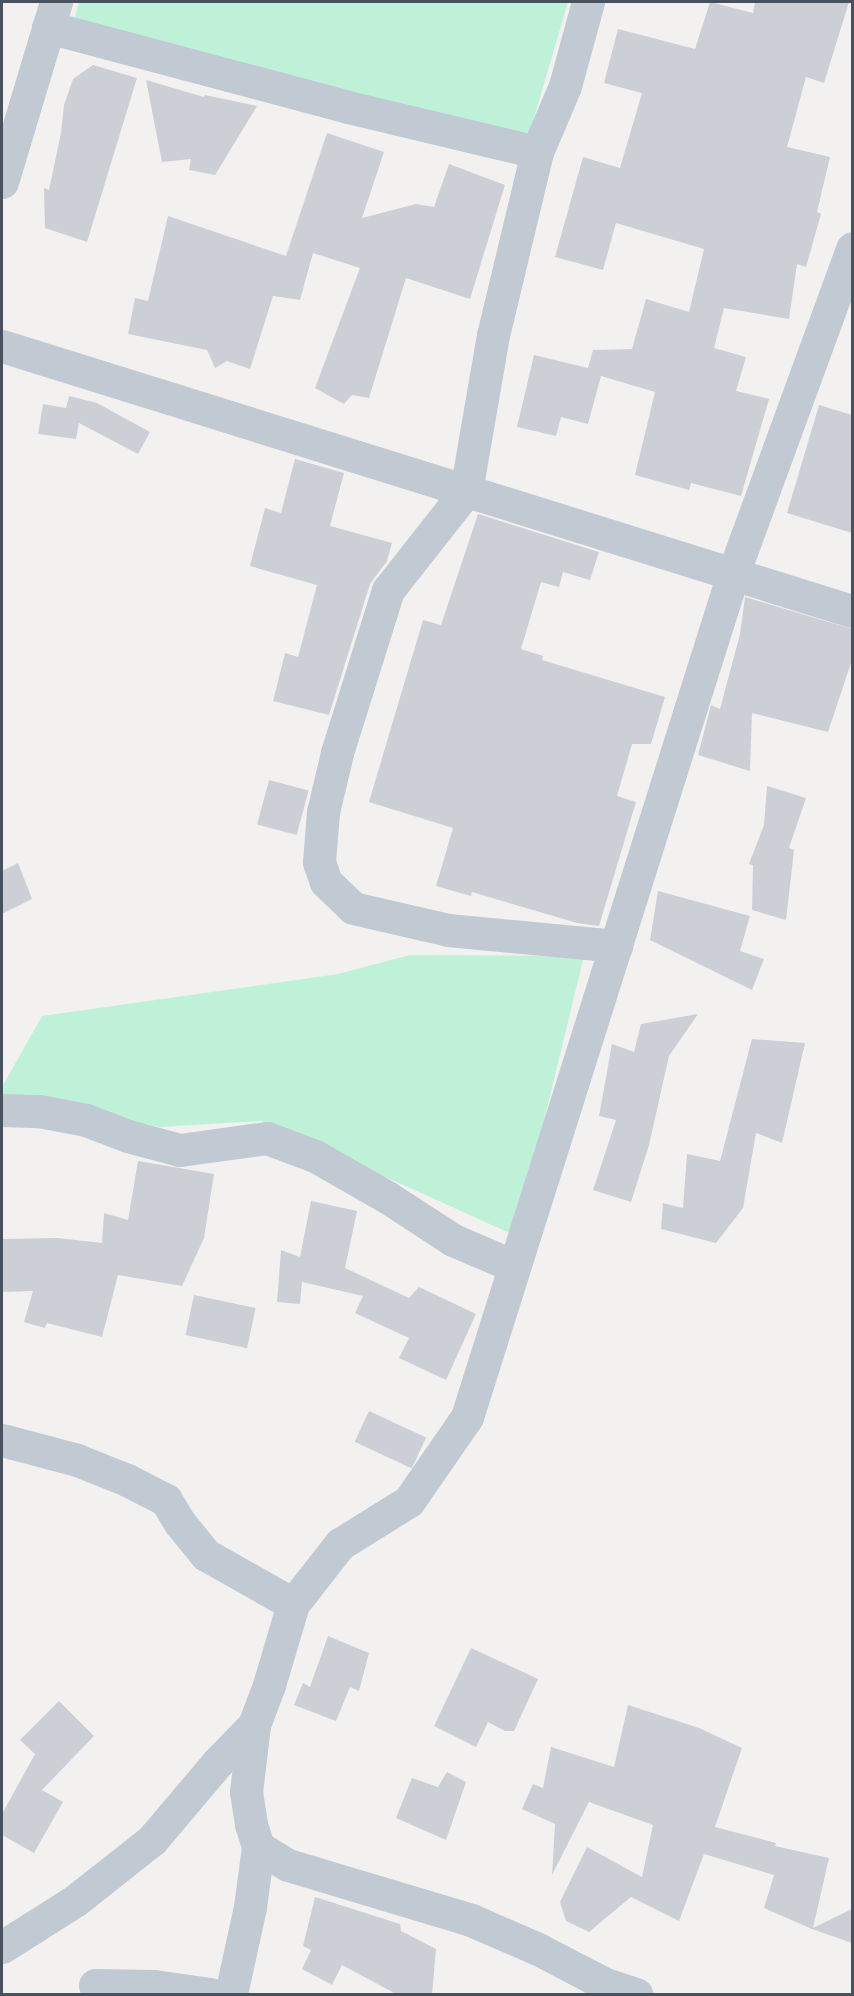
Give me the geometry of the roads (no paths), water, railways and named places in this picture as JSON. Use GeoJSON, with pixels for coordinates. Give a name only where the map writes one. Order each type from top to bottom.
{"type":"FeatureCollection","features":[{"type":"Feature","properties":{"kind":"street"},"geometry":{"type":"LineString","coordinates":[[588,2],[565,86],[537,152],[493,335],[466,491],[388,590],[336,753],[323,812],[319,862],[326,882],[354,908],[447,930],[616,946]]}},
{"type":"Feature","properties":{"kind":"street"},"geometry":{"type":"LineString","coordinates":[[2,182],[52,14],[348,107],[537,152]]}},
{"type":"Feature","properties":{"kind":"street"},"geometry":{"type":"LineString","coordinates":[[231,1995],[250,1907],[258,1847],[251,1824],[246,1792],[254,1725],[269,1685],[293,1604],[340,1544],[409,1501],[467,1417],[733,574],[852,248]]}},
{"type":"Feature","properties":{"kind":"street"},"geometry":{"type":"LineString","coordinates":[[2,346],[852,610]]}},
{"type":"Feature","properties":{"kind":"street"},"geometry":{"type":"LineString","coordinates":[[2,1110],[39,1111],[86,1120],[128,1136],[180,1150],[267,1138],[315,1156],[387,1197],[453,1240],[514,1266]]}},
{"type":"Feature","properties":{"kind":"street"},"geometry":{"type":"LineString","coordinates":[[2,1440],[77,1460],[127,1480],[166,1500],[180,1523],[206,1555],[293,1604]]}},
{"type":"Feature","properties":{"kind":"street"},"geometry":{"type":"LineString","coordinates":[[2,1947],[76,1900],[152,1840],[218,1762],[254,1725]]}},
{"type":"Feature","properties":{"kind":"street"},"geometry":{"type":"LineString","coordinates":[[258,1847],[288,1865],[471,1920],[538,1949],[605,1984],[636,1995]]}},
{"type":"Feature","properties":{"kind":"street"},"geometry":{"type":"LineString","coordinates":[[95,1985],[154,1986],[210,1995]]}}]}
